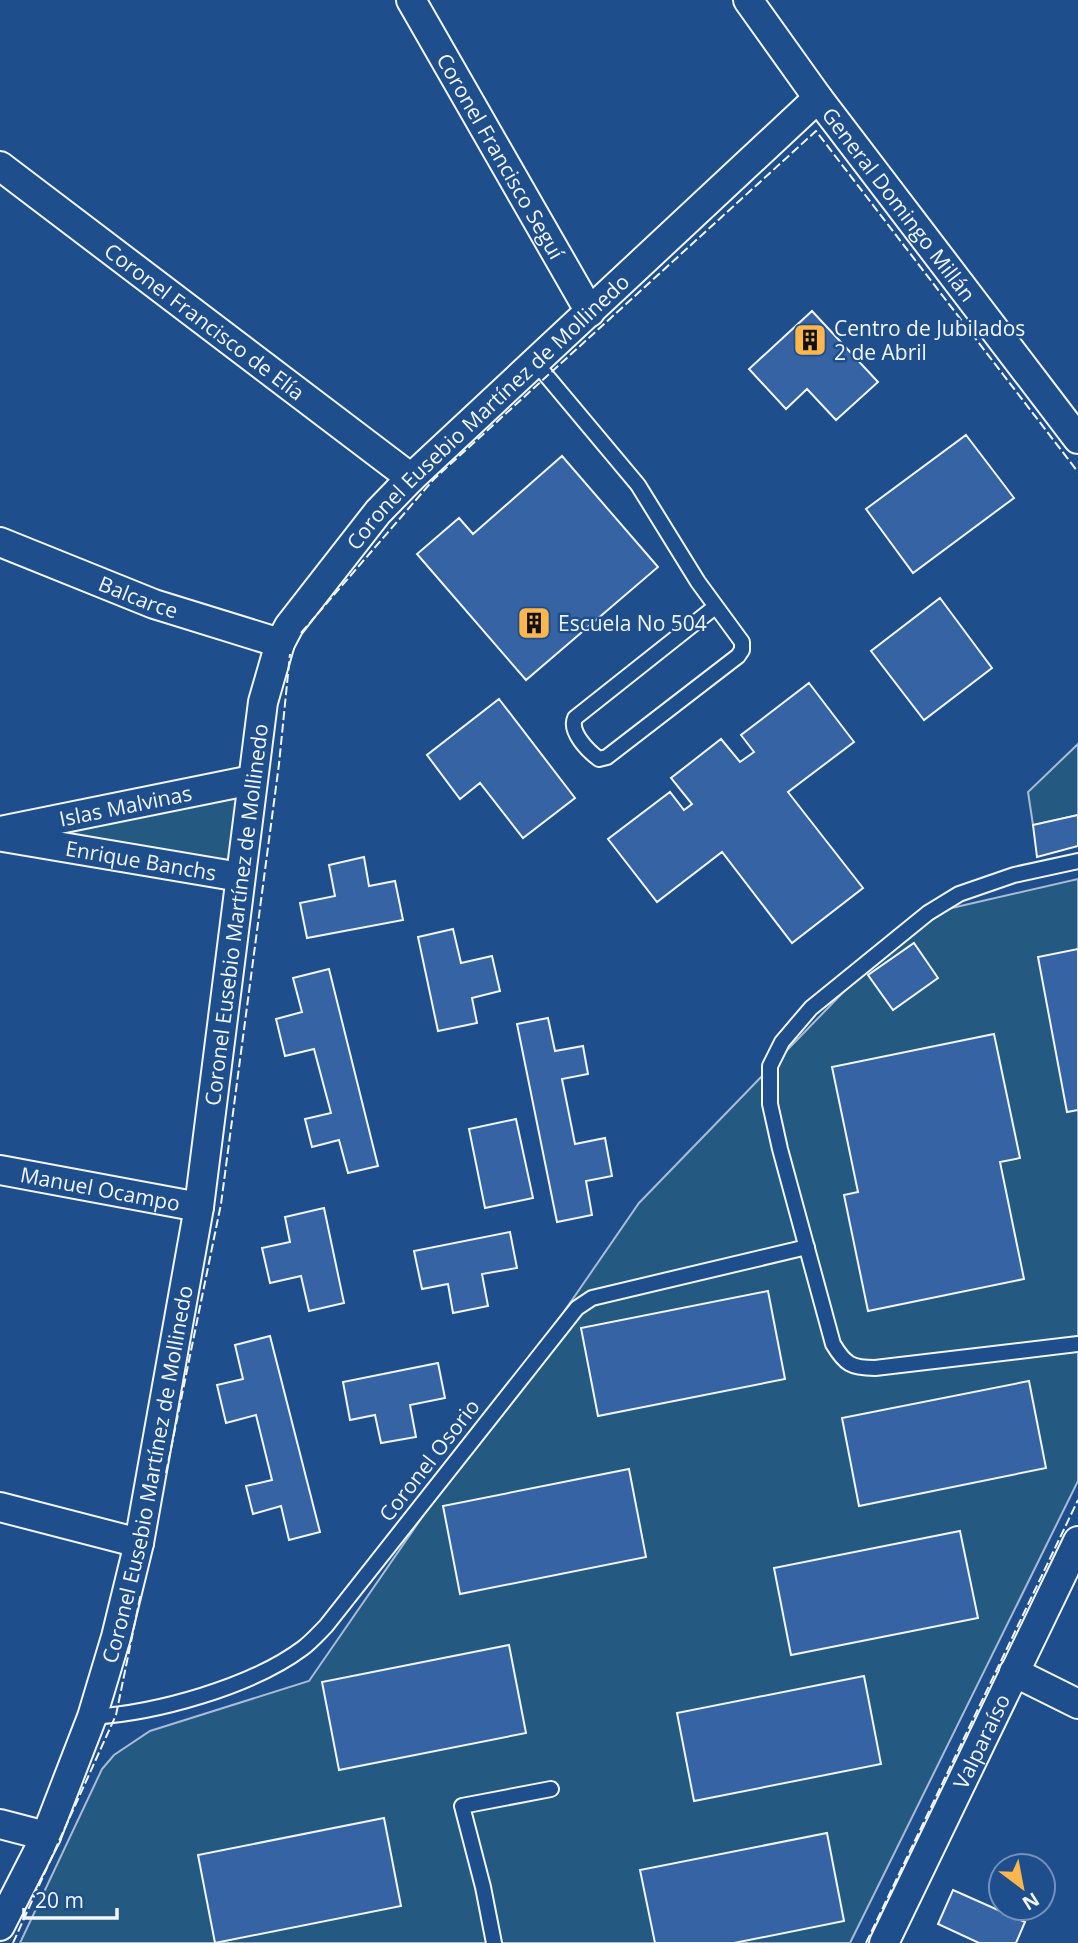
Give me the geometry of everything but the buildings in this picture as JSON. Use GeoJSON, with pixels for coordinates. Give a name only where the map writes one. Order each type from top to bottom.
{"type":"FeatureCollection","features":[{"type":"Feature","properties":{"kind":"street","name":"Coronel Francisco Seguí"},"geometry":{"type":"LineString","coordinates":[[411,0],[590,312]]}},
{"type":"Feature","properties":{"kind":"street","name":"General Domingo Millán"},"geometry":{"type":"LineString","coordinates":[[748,0],[818,98],[1078,439]]}},
{"type":"Feature","properties":{"kind":"street","name":"Coronel Eusebio Martínez de Mollinedo"},"geometry":{"type":"LineString","coordinates":[[0,1926],[46,1836],[92,1717],[116,1637],[139,1543],[200,1207],[263,702],[280,643],[289,626],[347,550],[411,478],[818,98]]}},
{"type":"Feature","properties":{"kind":"street","name":"Coronel Francisco de Elía"},"geometry":{"type":"LineString","coordinates":[[0,166],[411,478]]}},
{"type":"Feature","properties":{"kind":"street","name":"Balcarce"},"geometry":{"type":"LineString","coordinates":[[0,542],[154,604],[280,643]]}},
{"type":"Feature","properties":{"kind":"street","name":"Islas Malvinas"},"geometry":{"type":"LineString","coordinates":[[0,834],[252,780]]}},
{"type":"Feature","properties":{"kind":"street","name":"Enrique Banchs"},"geometry":{"type":"LineString","coordinates":[[0,834],[240,877]]}},
{"type":"Feature","properties":{"kind":"street","name":"Manuel Ocampo"},"geometry":{"type":"LineString","coordinates":[[0,1170],[200,1207]]}},
{"type":"Feature","properties":{"kind":"street"},"geometry":{"type":"LineString","coordinates":[[0,1507],[139,1543]]}},
{"type":"Feature","properties":{"kind":"street","name":"Valparaíso"},"geometry":{"type":"LineString","coordinates":[[884,1943],[1078,1541]]}},
{"type":"Feature","properties":{"kind":"street"},"geometry":{"type":"LineString","coordinates":[[1014,1672],[1078,1704]]}},
{"type":"Feature","properties":{"kind":"street"},"geometry":{"type":"LineString","coordinates":[[0,1824],[46,1836]]}},
{"type":"Feature","properties":{"kind":"lane"},"geometry":{"type":"LineString","coordinates":[[535,362],[638,485],[715,607],[742,642],[742,650],[738,656],[607,757],[599,759],[593,755],[574,730],[572,724],[575,718],[715,607]]}},
{"type":"Feature","properties":{"kind":"lane"},"geometry":{"type":"LineString","coordinates":[[1078,861],[1014,875],[959,894],[928,912],[811,1008],[782,1042],[770,1066],[770,1104],[833,1344],[847,1364],[875,1368],[1078,1344]]}},
{"type":"Feature","properties":{"kind":"lane","name":"Coronel Osorio"},"geometry":{"type":"LineString","coordinates":[[92,1717],[116,1715],[175,1702],[229,1686],[304,1648],[326,1626],[577,1308],[593,1298],[807,1247]]}},
{"type":"Feature","properties":{"kind":"lane"},"geometry":{"type":"LineString","coordinates":[[494,1943],[483,1886],[462,1806],[551,1789]]}},
{"type":"Feature","properties":{"kind":"shaded area"},"geometry":{"type":"Polygon","coordinates":[[[1078,744],[1078,815],[1033,825],[1028,792],[1078,744]]]}},
{"type":"Feature","properties":{"kind":"shaded area"},"geometry":{"type":"Polygon","coordinates":[[[252,780],[240,877],[0,837],[252,780]]]}},
{"type":"Feature","properties":{"kind":"shaded area"},"geometry":{"type":"Polygon","coordinates":[[[1078,879],[1078,1481],[850,1943],[20,1943],[102,1769],[114,1755],[150,1731],[309,1681],[639,1203],[917,916],[1078,879]]]}},
{"type":"Feature","properties":{"kind":"fence"},"geometry":{"type":"LineString","coordinates":[[301,633],[434,479],[816,131],[1078,472]]}},
{"type":"Feature","properties":{"kind":"fence"},"geometry":{"type":"LineString","coordinates":[[166,1473],[221,1204],[279,764],[290,654]]}},
{"type":"Feature","properties":{"kind":"fence"},"geometry":{"type":"LineString","coordinates":[[866,1943],[1078,1500]]}},
{"type":"Feature","properties":{"kind":"fence"},"geometry":{"type":"LineString","coordinates":[[13,1943],[116,1715],[141,1593]]}},
{"type":"Feature","properties":{"kind":"place","name":"Centro de Jubilados 2 de Abril"},"geometry":{"type":"Point","coordinates":[810,340]}},
{"type":"Feature","properties":{"kind":"place","name":"Escuela No 504"},"geometry":{"type":"Point","coordinates":[534,623]}}]}
